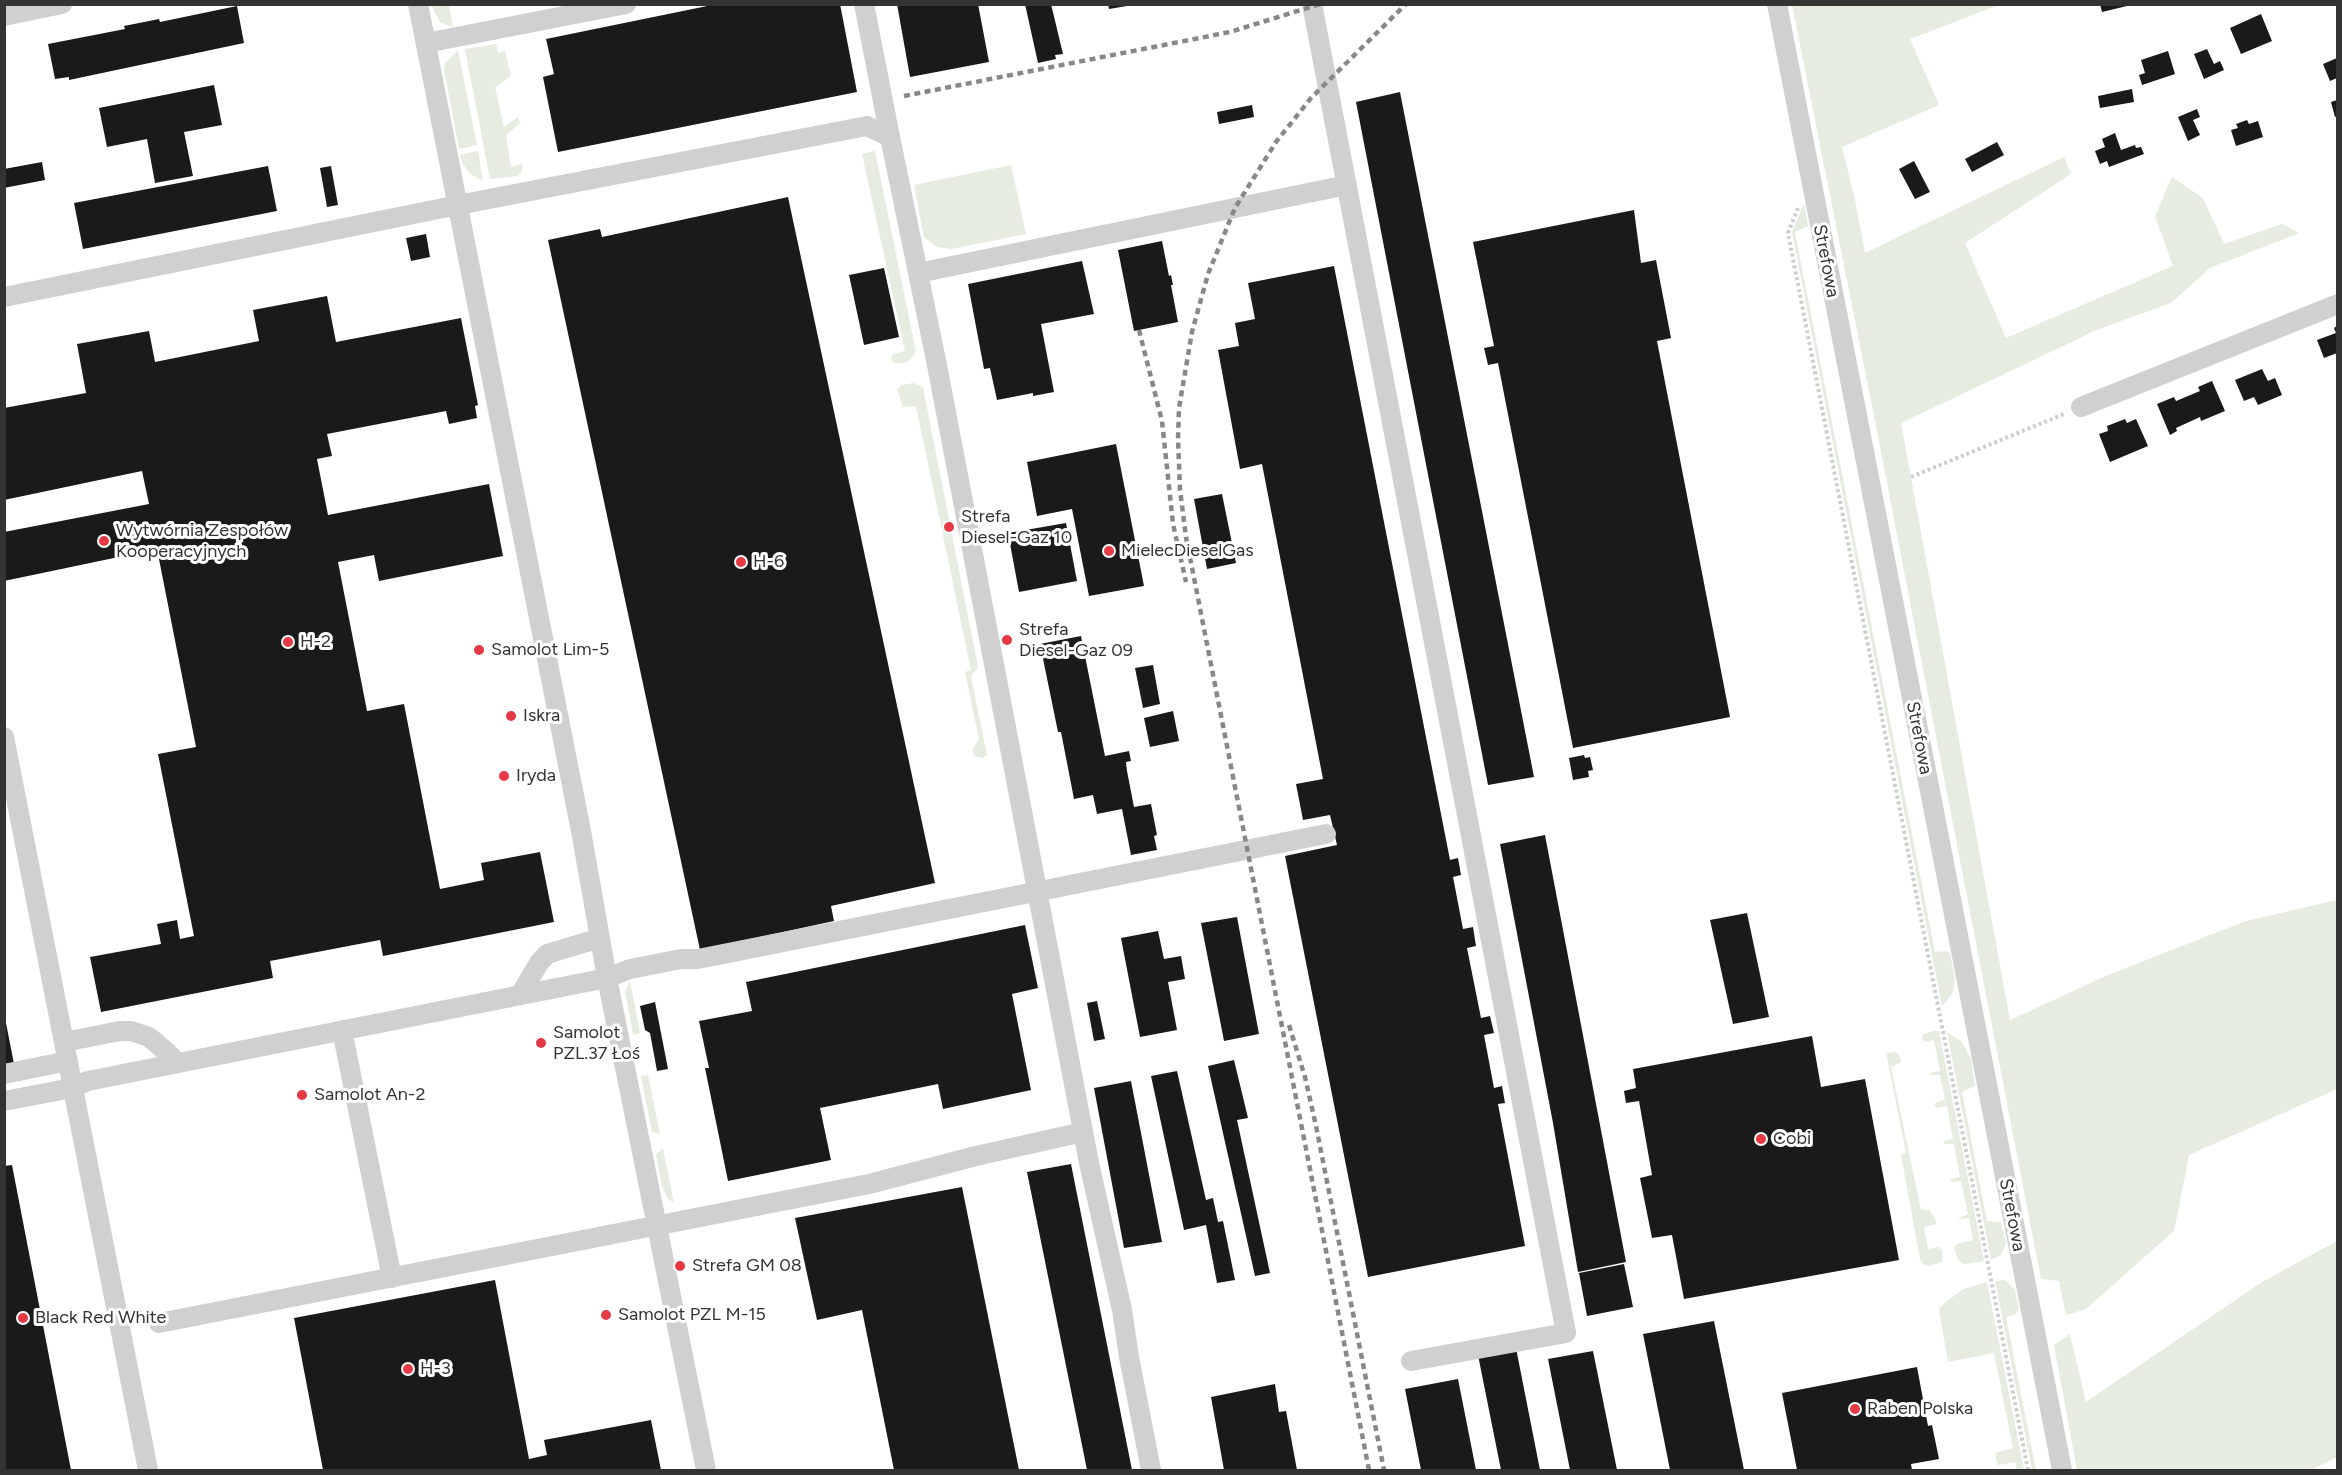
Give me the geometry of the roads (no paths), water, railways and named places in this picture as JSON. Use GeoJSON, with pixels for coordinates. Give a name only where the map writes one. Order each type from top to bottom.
{"type":"FeatureCollection","features":[{"type":"Feature","properties":{"kind":"street"},"geometry":{"type":"LineString","coordinates":[[4,16],[63,4]]}},
{"type":"Feature","properties":{"kind":"street"},"geometry":{"type":"LineString","coordinates":[[418,4],[579,819],[607,978],[706,1470]]}},
{"type":"Feature","properties":{"kind":"street"},"geometry":{"type":"LineString","coordinates":[[426,43],[626,4]]}},
{"type":"Feature","properties":{"kind":"street"},"geometry":{"type":"LineString","coordinates":[[864,4],[1083,1131],[1122,1310],[1128,1357],[1151,1470]]}},
{"type":"Feature","properties":{"kind":"street"},"geometry":{"type":"LineString","coordinates":[[1312,4],[1566,1333],[1411,1361]]}},
{"type":"Feature","properties":{"kind":"street","name":"Strefowa"},"geometry":{"type":"LineString","coordinates":[[1777,4],[2062,1470]]}},
{"type":"Feature","properties":{"kind":"street"},"geometry":{"type":"LineString","coordinates":[[4,297],[458,205],[867,126],[890,137]]}},
{"type":"Feature","properties":{"kind":"street"},"geometry":{"type":"LineString","coordinates":[[918,273],[1347,185]]}},
{"type":"Feature","properties":{"kind":"street"},"geometry":{"type":"LineString","coordinates":[[2081,407],[2337,304]]}},
{"type":"Feature","properties":{"kind":"street"},"geometry":{"type":"LineString","coordinates":[[4,737],[148,1470]]}},
{"type":"Feature","properties":{"kind":"street"},"geometry":{"type":"LineString","coordinates":[[4,1101],[72,1088],[88,1081],[607,978],[630,969],[681,959],[698,959],[1326,834]]}},
{"type":"Feature","properties":{"kind":"street"},"geometry":{"type":"LineString","coordinates":[[520,995],[538,963],[547,954],[600,938]]}},
{"type":"Feature","properties":{"kind":"street"},"geometry":{"type":"LineString","coordinates":[[4,1074],[120,1030],[149,1037],[177,1063]]}},
{"type":"Feature","properties":{"kind":"street"},"geometry":{"type":"LineString","coordinates":[[342,1030],[392,1278]]}},
{"type":"Feature","properties":{"kind":"street"},"geometry":{"type":"LineString","coordinates":[[159,1323],[869,1184],[1083,1131]]}},
{"type":"Feature","properties":{"kind":"railway"},"geometry":{"type":"LineString","coordinates":[[904,96],[1230,32],[1320,4]]}},
{"type":"Feature","properties":{"kind":"railway"},"geometry":{"type":"LineString","coordinates":[[1369,1470],[1186,537],[1180,490],[1178,439],[1179,408],[1192,332],[1208,274],[1235,208],[1276,142],[1311,98],[1406,4]]}},
{"type":"Feature","properties":{"kind":"railway"},"geometry":{"type":"LineString","coordinates":[[1139,330],[1162,421],[1173,524],[1186,582]]}},
{"type":"Feature","properties":{"kind":"railway"},"geometry":{"type":"LineString","coordinates":[[1289,1025],[1305,1077],[1316,1126],[1384,1470]]}},
{"type":"Feature","properties":{"kind":"place","name":"Strefa Diesel-Gaz 10"},"geometry":{"type":"Point","coordinates":[949,527]}},
{"type":"Feature","properties":{"kind":"place","name":"Wytwórnia Zespołów Kooperacyjnych"},"geometry":{"type":"Point","coordinates":[104,541]}},
{"type":"Feature","properties":{"kind":"place","name":"MielecDieselGas"},"geometry":{"type":"Point","coordinates":[1109,551]}},
{"type":"Feature","properties":{"kind":"place","name":"H-6"},"geometry":{"type":"Point","coordinates":[741,562]}},
{"type":"Feature","properties":{"kind":"place","name":"Strefa Diesel-Gaz 09"},"geometry":{"type":"Point","coordinates":[1007,640]}},
{"type":"Feature","properties":{"kind":"place","name":"H-2"},"geometry":{"type":"Point","coordinates":[288,642]}},
{"type":"Feature","properties":{"kind":"place","name":"Samolot Lim-5"},"geometry":{"type":"Point","coordinates":[479,650]}},
{"type":"Feature","properties":{"kind":"place","name":"Iskra"},"geometry":{"type":"Point","coordinates":[511,716]}},
{"type":"Feature","properties":{"kind":"place","name":"Iryda"},"geometry":{"type":"Point","coordinates":[504,776]}},
{"type":"Feature","properties":{"kind":"place","name":"Samolot PZL.37 Łoś"},"geometry":{"type":"Point","coordinates":[541,1043]}},
{"type":"Feature","properties":{"kind":"place","name":"Samolot An-2"},"geometry":{"type":"Point","coordinates":[302,1095]}},
{"type":"Feature","properties":{"kind":"place","name":"Cobi"},"geometry":{"type":"Point","coordinates":[1761,1139]}},
{"type":"Feature","properties":{"kind":"place","name":"Strefa GM 08"},"geometry":{"type":"Point","coordinates":[680,1266]}},
{"type":"Feature","properties":{"kind":"place","name":"Samolot PZL M-15"},"geometry":{"type":"Point","coordinates":[606,1315]}},
{"type":"Feature","properties":{"kind":"place","name":"Black Red White"},"geometry":{"type":"Point","coordinates":[23,1318]}},
{"type":"Feature","properties":{"kind":"place","name":"H-3"},"geometry":{"type":"Point","coordinates":[408,1369]}},
{"type":"Feature","properties":{"kind":"place","name":"Raben Polska"},"geometry":{"type":"Point","coordinates":[1855,1409]}}]}
